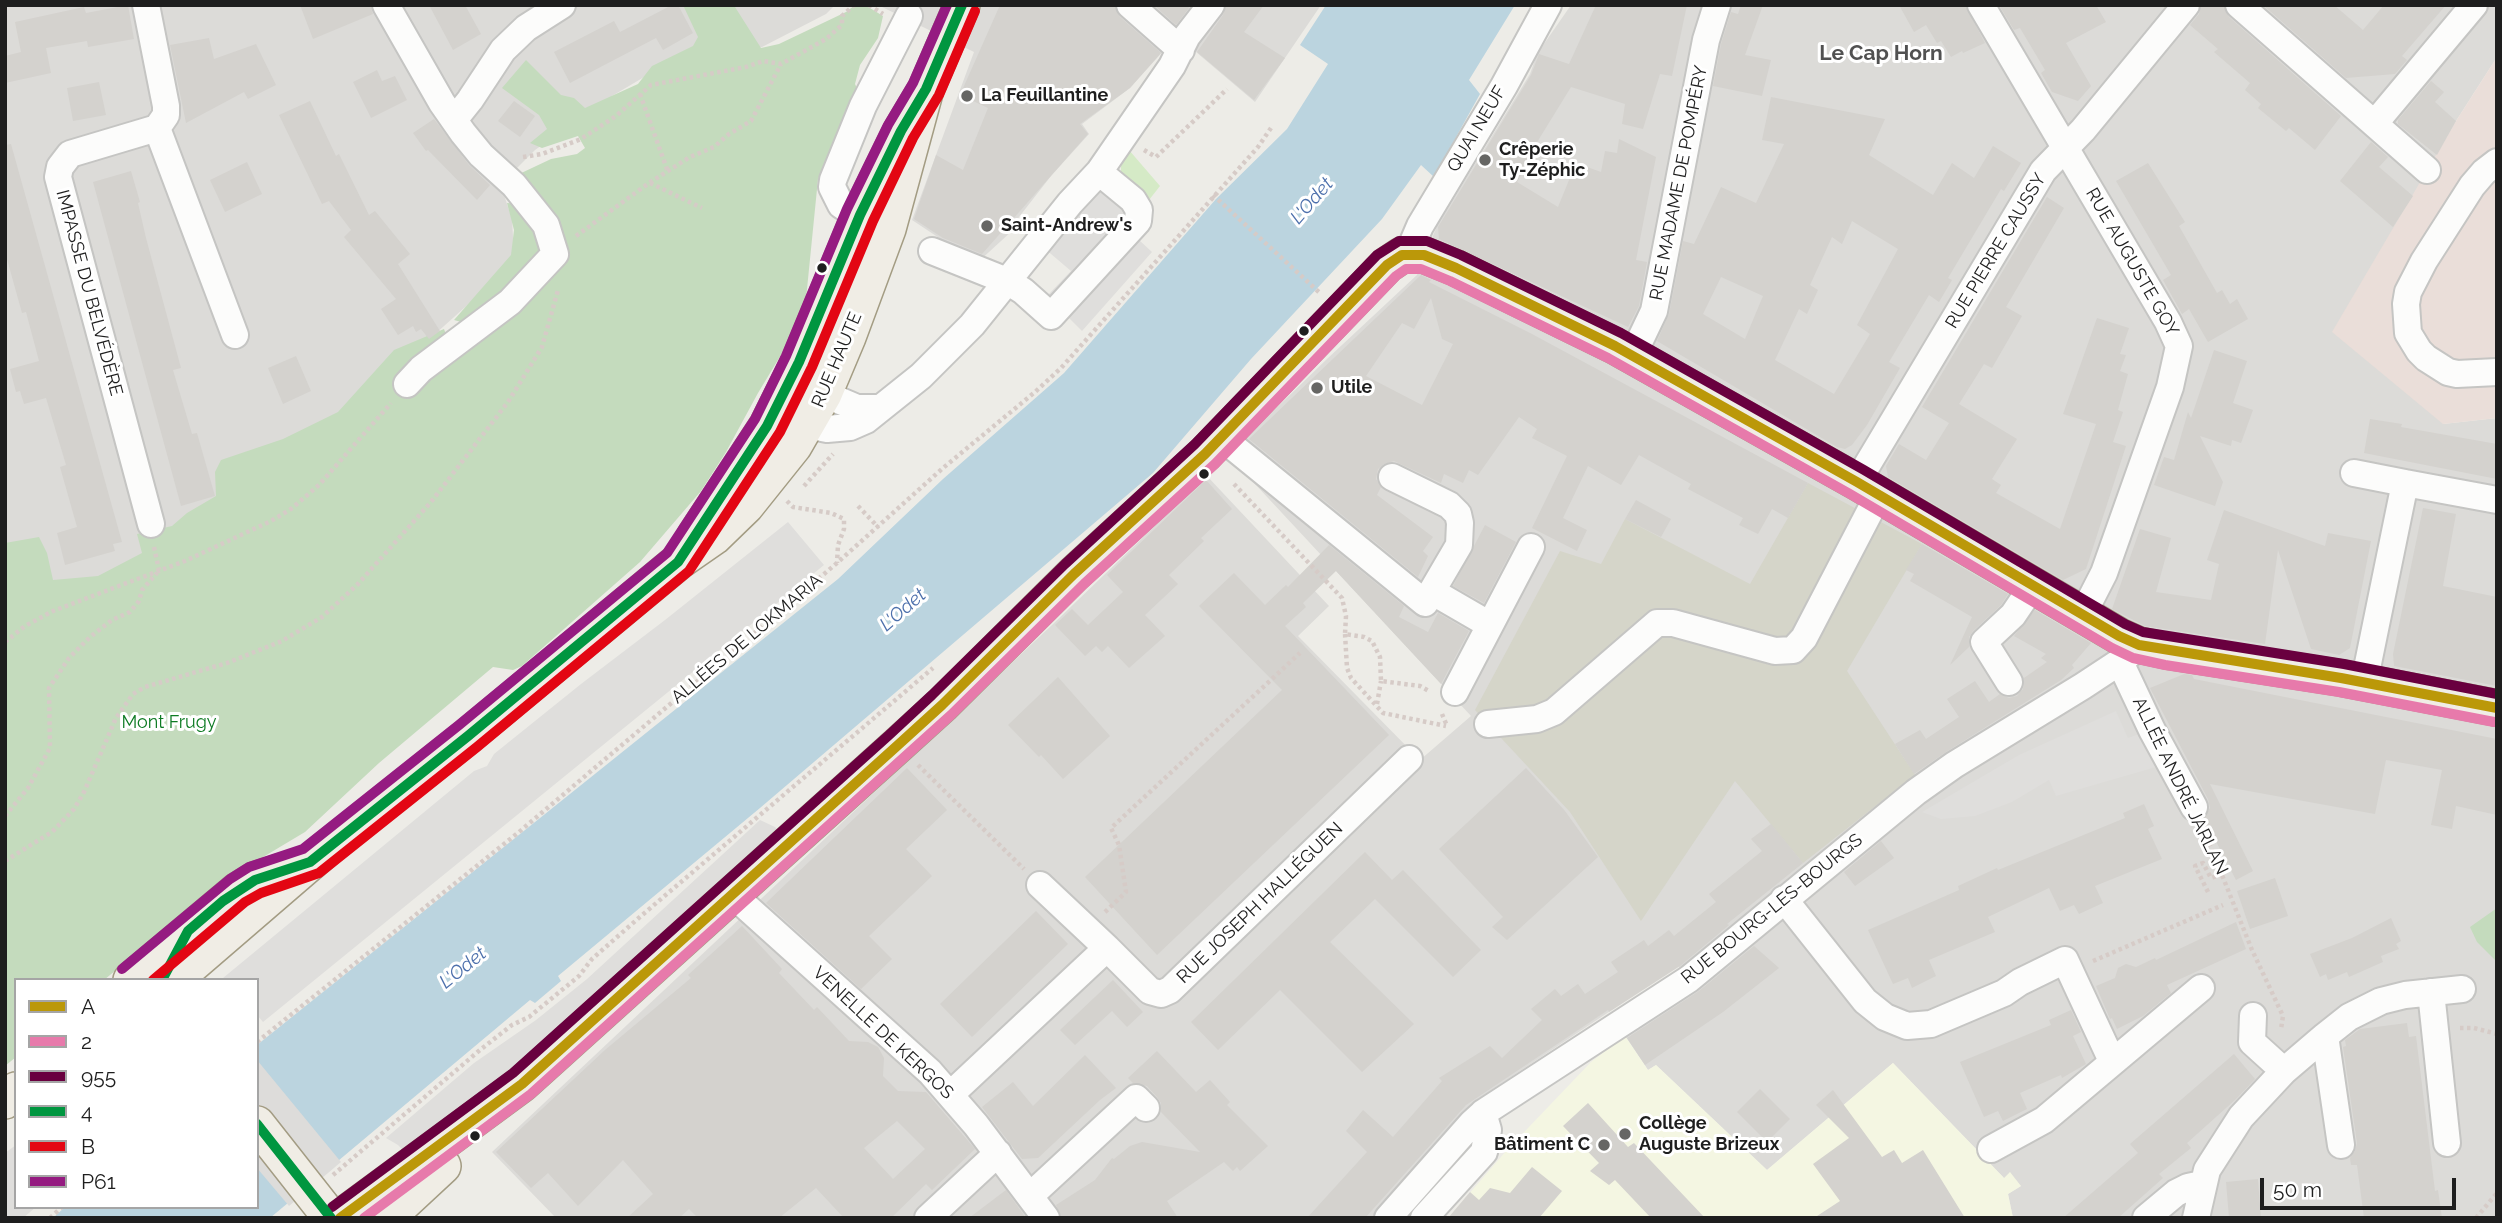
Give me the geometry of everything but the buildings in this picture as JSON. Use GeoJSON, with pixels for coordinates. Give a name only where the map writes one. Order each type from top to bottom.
{"type":"FeatureCollection","features":[{"type":"Feature","properties":{"kind":"main road","name":"RUE HAUTE"},"geometry":{"type":"LineString","coordinates":[[754,475],[767,426],[874,222],[901,131],[926,89],[962,5]]}},
{"type":"Feature","properties":{"kind":"main road","name":"RUE HAUTE"},"geometry":{"type":"LineString","coordinates":[[754,475],[820,412],[870,281],[874,222]]}},
{"type":"Feature","properties":{"kind":"main road"},"geometry":{"type":"LineString","coordinates":[[387,1218],[458,1152],[522,1084],[942,705],[1074,574],[1167,492],[1387,265],[1397,257],[1408,254],[1424,255],[1456,268],[1615,346],[2034,584],[2083,614],[2129,653],[2364,683],[2497,708]]}},
{"type":"Feature","properties":{"kind":"main road"},"geometry":{"type":"LineString","coordinates":[[176,978],[310,862],[468,736],[678,562],[754,475]]}},
{"type":"Feature","properties":{"kind":"main road"},"geometry":{"type":"LineString","coordinates":[[133,978],[223,901],[255,880],[310,862]]}},
{"type":"Feature","properties":{"kind":"main road"},"geometry":{"type":"LineString","coordinates":[[163,978],[188,931]]}},
{"type":"Feature","properties":{"kind":"main road"},"geometry":{"type":"LineString","coordinates":[[340,1218],[522,1084]]}},
{"type":"Feature","properties":{"kind":"main road"},"geometry":{"type":"LineString","coordinates":[[259,1127],[317,1200]]}},
{"type":"Feature","properties":{"kind":"street"},"geometry":{"type":"LineString","coordinates":[[146,5],[166,106],[166,115],[158,128],[235,335]]}},
{"type":"Feature","properties":{"kind":"street"},"geometry":{"type":"LineString","coordinates":[[386,5],[454,120],[491,165],[514,185],[546,225],[555,254],[510,302],[421,369],[407,383]]}},
{"type":"Feature","properties":{"kind":"street"},"geometry":{"type":"LineString","coordinates":[[454,120],[503,50],[526,28],[562,5]]}},
{"type":"Feature","properties":{"kind":"street"},"geometry":{"type":"LineString","coordinates":[[1130,5],[1181,50]]}},
{"type":"Feature","properties":{"kind":"street"},"geometry":{"type":"LineString","coordinates":[[767,426],[793,408],[820,412],[859,424],[935,363],[972,325],[1070,203],[1099,172],[1181,50],[1187,36],[1211,5]]}},
{"type":"Feature","properties":{"kind":"street","name":"QUAI NEUF"},"geometry":{"type":"LineString","coordinates":[[1408,254],[1420,226],[1504,86],[1548,5]]}},
{"type":"Feature","properties":{"kind":"street","name":"RUE MADAME DE POMPÉRY"},"geometry":{"type":"LineString","coordinates":[[1632,357],[1654,311],[1706,40],[1717,5]]}},
{"type":"Feature","properties":{"kind":"street","name":"RUE AUGUSTE GOY"},"geometry":{"type":"LineString","coordinates":[[1981,5],[2168,322],[2179,346],[2170,387],[2104,573],[2083,614]]}},
{"type":"Feature","properties":{"kind":"street","name":"RUE PIERRE CAUSSY"},"geometry":{"type":"LineString","coordinates":[[1488,724],[1546,717],[1657,623],[1673,623],[1775,651],[1793,650],[1804,638],[1868,488],[2035,183],[2186,5]]}},
{"type":"Feature","properties":{"kind":"street"},"geometry":{"type":"LineString","coordinates":[[2239,5],[2427,170]]}},
{"type":"Feature","properties":{"kind":"street"},"geometry":{"type":"LineString","coordinates":[[2375,123],[2474,5]]}},
{"type":"Feature","properties":{"kind":"street"},"geometry":{"type":"LineString","coordinates":[[874,222],[841,205],[832,187],[898,16]]}},
{"type":"Feature","properties":{"kind":"street","name":"IMPASSE DU BELVÉDÈRE"},"geometry":{"type":"LineString","coordinates":[[151,524],[58,177],[60,167],[70,154],[158,128]]}},
{"type":"Feature","properties":{"kind":"street"},"geometry":{"type":"LineString","coordinates":[[2497,162],[2472,186],[2424,261],[2406,304],[2408,333],[2426,358],[2448,372],[2457,374],[2497,372]]}},
{"type":"Feature","properties":{"kind":"street"},"geometry":{"type":"LineString","coordinates":[[932,251],[1007,281],[1023,291],[1051,316],[1138,221],[1139,210],[1133,200],[1099,172]]}},
{"type":"Feature","properties":{"kind":"street"},"geometry":{"type":"LineString","coordinates":[[799,362],[820,412]]}},
{"type":"Feature","properties":{"kind":"street"},"geometry":{"type":"LineString","coordinates":[[820,412],[880,408]]}},
{"type":"Feature","properties":{"kind":"street"},"geometry":{"type":"LineString","coordinates":[[1213,446],[1425,603],[1459,545],[1458,514],[1449,505],[1392,477]]}},
{"type":"Feature","properties":{"kind":"street"},"geometry":{"type":"LineString","coordinates":[[2354,473],[2497,500]]}},
{"type":"Feature","properties":{"kind":"street"},"geometry":{"type":"LineString","coordinates":[[2364,683],[2405,483]]}},
{"type":"Feature","properties":{"kind":"street"},"geometry":{"type":"LineString","coordinates":[[1442,699],[1490,625],[1531,547]]}},
{"type":"Feature","properties":{"kind":"street"},"geometry":{"type":"LineString","coordinates":[[2009,682],[1984,642],[2013,615],[2034,584]]}},
{"type":"Feature","properties":{"kind":"street"},"geometry":{"type":"LineString","coordinates":[[1433,592],[1490,625]]}},
{"type":"Feature","properties":{"kind":"street","name":"ALLÉE ANDRÉ JARLAN"},"geometry":{"type":"LineString","coordinates":[[2129,653],[2152,730],[2193,807]]}},
{"type":"Feature","properties":{"kind":"street","name":"RUE BOURG-LES-BOURGS"},"geometry":{"type":"LineString","coordinates":[[1388,1218],[1483,1113],[1689,979],[1878,822],[1935,779],[2129,653]]}},
{"type":"Feature","properties":{"kind":"street","name":"RUE JOSEPH HALLÉGUEN"},"geometry":{"type":"LineString","coordinates":[[1040,885],[1150,991],[1161,994],[1170,990],[1409,759]]}},
{"type":"Feature","properties":{"kind":"street","name":"VENELLE DE KERGOS"},"geometry":{"type":"LineString","coordinates":[[732,894],[951,1094],[1046,1218]]}},
{"type":"Feature","properties":{"kind":"street"},"geometry":{"type":"LineString","coordinates":[[1784,899],[1865,1001],[1885,1017],[1907,1026],[1931,1024],[2004,993],[2065,960],[2112,1061]]}},
{"type":"Feature","properties":{"kind":"street"},"geometry":{"type":"LineString","coordinates":[[951,1094],[1107,948]]}},
{"type":"Feature","properties":{"kind":"street"},"geometry":{"type":"LineString","coordinates":[[1991,1149],[2044,1120],[2201,988]]}},
{"type":"Feature","properties":{"kind":"street"},"geometry":{"type":"LineString","coordinates":[[2196,1218],[2203,1184],[2214,1157],[2241,1117],[2284,1072],[2325,1035],[2349,1017],[2381,1001],[2462,989]]}},
{"type":"Feature","properties":{"kind":"street"},"geometry":{"type":"LineString","coordinates":[[2431,992],[2447,1143]]}},
{"type":"Feature","properties":{"kind":"street"},"geometry":{"type":"LineString","coordinates":[[2253,1016],[2252,1042],[2284,1072]]}},
{"type":"Feature","properties":{"kind":"street"},"geometry":{"type":"LineString","coordinates":[[2325,1035],[2341,1145]]}},
{"type":"Feature","properties":{"kind":"street"},"geometry":{"type":"LineString","coordinates":[[1031,1195],[1134,1096]]}},
{"type":"Feature","properties":{"kind":"street"},"geometry":{"type":"LineString","coordinates":[[1424,1218],[1484,1152],[1488,1130],[1483,1113]]}},
{"type":"Feature","properties":{"kind":"street"},"geometry":{"type":"LineString","coordinates":[[928,1218],[998,1153]]}},
{"type":"Feature","properties":{"kind":"street"},"geometry":{"type":"LineString","coordinates":[[2146,1218],[2176,1193],[2203,1184]]}},
{"type":"Feature","properties":{"kind":"path"},"geometry":{"type":"LineString","coordinates":[[5,861],[52,832],[74,808],[84,792],[116,718],[133,694],[145,687],[227,663],[282,641],[322,617],[358,584],[474,450],[531,367],[546,335],[559,288],[555,254],[595,221],[649,183],[690,157],[714,148],[729,134],[751,121],[781,64],[826,39],[842,25],[842,16],[854,5]]}},
{"type":"Feature","properties":{"kind":"path"},"geometry":{"type":"LineString","coordinates":[[869,5],[898,16]]}},
{"type":"Feature","properties":{"kind":"path"},"geometry":{"type":"LineString","coordinates":[[491,165],[508,157],[542,154],[581,139],[616,116],[651,85],[746,67],[763,61],[781,64]]}},
{"type":"Feature","properties":{"kind":"path"},"geometry":{"type":"LineString","coordinates":[[1124,138],[1156,157],[1227,89]]}},
{"type":"Feature","properties":{"kind":"path"},"geometry":{"type":"LineString","coordinates":[[640,94],[668,172]]}},
{"type":"Feature","properties":{"kind":"path","name":"ALLÉES DE LOKMARIA"},"geometry":{"type":"LineString","coordinates":[[259,1040],[519,832],[837,564],[943,468],[1061,368],[1258,147],[1271,128]]}},
{"type":"Feature","properties":{"kind":"path"},"geometry":{"type":"LineString","coordinates":[[649,183],[702,208]]}},
{"type":"Feature","properties":{"kind":"path"},"geometry":{"type":"LineString","coordinates":[[1214,196],[1319,292]]}},
{"type":"Feature","properties":{"kind":"path"},"geometry":{"type":"LineString","coordinates":[[5,642],[24,626],[53,611],[230,541],[291,509],[319,485],[407,383]]}},
{"type":"Feature","properties":{"kind":"path"},"geometry":{"type":"LineString","coordinates":[[820,412],[831,458],[786,502],[793,507],[831,513],[844,519],[837,564]]}},
{"type":"Feature","properties":{"kind":"path"},"geometry":{"type":"LineString","coordinates":[[1213,446],[1342,598],[1345,608],[1347,668],[1360,689],[1383,713],[1447,726],[1442,699],[1420,686],[1381,681]]}},
{"type":"Feature","properties":{"kind":"path"},"geometry":{"type":"LineString","coordinates":[[858,506],[878,527]]}},
{"type":"Feature","properties":{"kind":"path"},"geometry":{"type":"LineString","coordinates":[[5,816],[28,788],[50,748],[49,688],[69,658],[90,637],[112,620],[130,612],[139,601],[142,590],[159,570]]}},
{"type":"Feature","properties":{"kind":"path"},"geometry":{"type":"LineString","coordinates":[[1345,634],[1372,641],[1380,657],[1381,681],[1377,705]]}},
{"type":"Feature","properties":{"kind":"path"},"geometry":{"type":"LineString","coordinates":[[1112,906],[1126,892],[1119,845],[1111,828],[1300,653]]}},
{"type":"Feature","properties":{"kind":"path"},"geometry":{"type":"LineString","coordinates":[[317,1200],[480,1051],[512,1025],[529,1017],[579,976],[592,959],[641,916],[937,664]]}},
{"type":"Feature","properties":{"kind":"path"},"geometry":{"type":"LineString","coordinates":[[898,745],[1040,885]]}},
{"type":"Feature","properties":{"kind":"path","name":"ALLÉE ANDRÉ JARLAN"},"geometry":{"type":"LineString","coordinates":[[2193,807],[2223,874],[2252,950],[2278,1003]]}},
{"type":"Feature","properties":{"kind":"path"},"geometry":{"type":"LineString","coordinates":[[2208,892],[2195,866],[2203,863],[2211,878],[2223,874]]}},
{"type":"Feature","properties":{"kind":"path"},"geometry":{"type":"LineString","coordinates":[[2070,971],[2223,905]]}},
{"type":"Feature","properties":{"kind":"path"},"geometry":{"type":"LineString","coordinates":[[2435,1030],[2474,1028],[2497,1034]]}},
{"type":"Feature","properties":{"kind":"path"},"geometry":{"type":"LineString","coordinates":[[2476,1218],[2497,1193]]}},
{"type":"Feature","properties":{"kind":"shaded area"},"geometry":{"type":"Polygon","coordinates":[[[5,5],[835,5],[826,14],[762,47],[656,70],[612,96],[535,150],[499,186],[512,219],[514,256],[502,274],[405,361],[289,477],[5,632],[5,5]]]}},
{"type":"Feature","properties":{"kind":"shaded area"},"geometry":{"type":"Polygon","coordinates":[[[878,5],[1321,5],[1255,102],[1196,52],[1166,48],[1130,88],[1082,124],[1089,134],[1051,176],[1019,217],[1013,230],[977,263],[912,220],[974,52],[878,5]]]}},
{"type":"Feature","properties":{"kind":"shaded area"},"geometry":{"type":"Polygon","coordinates":[[[1571,5],[2497,5],[2497,57],[2413,196],[2443,424],[2497,418],[2497,1218],[2013,1218],[2008,1194],[2021,1186],[2004,1178],[1893,1063],[1767,1170],[1656,1065],[1648,1070],[1625,1036],[1692,985],[1678,966],[1472,1103],[1371,1218],[556,1218],[492,1152],[1207,476],[1329,606],[1298,636],[1420,760],[1471,716],[1228,455],[1417,275],[1437,226],[1530,74],[1537,54],[1571,5]]]}},
{"type":"Feature","properties":{"kind":"shaded area"},"geometry":{"type":"Polygon","coordinates":[[[2497,57],[2497,418],[2443,424],[2332,332],[2456,121],[2497,57]]]}},
{"type":"Feature","properties":{"kind":"shaded area"},"geometry":{"type":"Polygon","coordinates":[[[1115,172],[1147,201],[1125,227],[1152,252],[1082,331],[1047,296],[1071,271],[1044,248],[1115,172]]]}},
{"type":"Feature","properties":{"kind":"shaded area"},"geometry":{"type":"Polygon","coordinates":[[[1808,483],[1922,544],[1847,671],[1915,775],[1803,863],[1735,781],[1641,921],[1570,812],[1475,710],[1560,551],[1601,564],[1625,519],[1750,584],[1808,483]]]}},
{"type":"Feature","properties":{"kind":"shaded area"},"geometry":{"type":"Polygon","coordinates":[[[788,522],[824,565],[263,1022],[259,1017],[259,978],[223,978],[474,771],[487,766],[494,754],[788,522]]]}},
{"type":"Feature","properties":{"kind":"shaded area"},"geometry":{"type":"Polygon","coordinates":[[[2116,711],[2128,738],[2139,734],[2156,767],[2056,796],[2049,780],[2012,802],[1975,816],[1941,819],[1922,812],[2019,755],[2116,711]]]}},
{"type":"Feature","properties":{"kind":"shaded area"},"geometry":{"type":"Polygon","coordinates":[[[760,820],[775,827],[790,842],[415,1163],[398,1145],[386,1138],[474,1063],[536,1020],[587,979],[760,820]]]}},
{"type":"Feature","properties":{"kind":"shaded area","name":"Collège Auguste Brizeux"},"geometry":{"type":"Polygon","coordinates":[[[1625,1036],[1648,1070],[1656,1065],[1767,1170],[1893,1063],[2004,1178],[2010,1172],[2021,1186],[2008,1194],[2013,1218],[1448,1218],[1507,1150],[1591,1062],[1625,1036]]]}},
{"type":"Feature","properties":{"kind":"shaded area"},"geometry":{"type":"Polygon","coordinates":[[[14,1146],[14,1209],[34,1209],[23,1218],[5,1218],[5,1153],[14,1146]]]}},
{"type":"Feature","properties":{"kind":"green space","name":"Mont Frugy"},"geometry":{"type":"Polygon","coordinates":[[[683,5],[735,7],[761,48],[779,44],[846,12],[855,5],[865,5],[883,16],[878,38],[860,65],[855,84],[860,95],[847,126],[818,179],[806,299],[796,330],[701,491],[640,562],[522,666],[513,670],[493,667],[379,763],[305,832],[223,881],[106,978],[14,978],[14,1059],[5,1066],[5,543],[39,537],[47,553],[53,580],[98,576],[142,553],[137,534],[172,526],[187,513],[216,496],[215,472],[221,460],[283,439],[338,412],[394,350],[444,329],[453,354],[472,325],[454,320],[511,255],[514,230],[507,203],[540,205],[515,176],[551,159],[577,154],[585,148],[578,136],[542,148],[530,143],[547,129],[539,115],[502,88],[526,60],[561,95],[574,98],[585,108],[638,84],[652,66],[693,46],[698,37],[683,5]]]}},
{"type":"Feature","properties":{"kind":"green space"},"geometry":{"type":"Polygon","coordinates":[[[1129,150],[1160,186],[1149,200],[1121,175],[1121,165],[1129,150]]]}},
{"type":"Feature","properties":{"kind":"green space"},"geometry":{"type":"Polygon","coordinates":[[[2497,908],[2497,962],[2477,942],[2470,927],[2497,908]]]}},
{"type":"Feature","properties":{"kind":"water","name":"L'Odet"},"geometry":{"type":"Polygon","coordinates":[[[1326,5],[1515,5],[1469,80],[1480,94],[1434,177],[1421,165],[1382,219],[1251,359],[1153,473],[760,808],[558,976],[561,981],[535,1003],[530,1000],[270,1218],[53,1218],[63,1209],[259,1209],[259,1043],[838,579],[943,479],[1064,373],[1216,199],[1287,129],[1328,64],[1300,45],[1326,5]]]}},
{"type":"Feature","properties":{"kind":"pier"},"geometry":{"type":"Polygon","coordinates":[[[259,1062],[341,1162],[289,1206],[259,1170],[259,1062]]]}},
{"type":"Feature","properties":{"kind":"transit line","name":"P61"},"geometry":{"type":"LineString","coordinates":[[122,969],[230,879],[249,867],[303,849],[459,725],[667,553],[755,419],[786,356],[847,209],[888,125],[913,83],[947,5]]}},
{"type":"Feature","properties":{"kind":"transit line","name":"4"},"geometry":{"type":"LineString","coordinates":[[163,978],[188,931],[223,901],[255,880],[310,862],[468,736],[678,562],[767,426],[799,362],[860,215],[901,131],[926,89],[962,5]]}},
{"type":"Feature","properties":{"kind":"transit line","name":"B"},"geometry":{"type":"LineString","coordinates":[[155,978],[245,902],[261,893],[319,873],[477,747],[689,571],[780,432],[812,367],[873,221],[913,138],[939,95],[975,11]]}},
{"type":"Feature","properties":{"kind":"transit line","name":"955"},"geometry":{"type":"LineString","coordinates":[[332,1207],[513,1073],[889,735],[1065,564],[1195,444],[1377,255],[1399,241],[1427,241],[1461,255],[1621,333],[2143,632],[2344,664],[2497,694]]}},
{"type":"Feature","properties":{"kind":"transit line","name":"A"},"geometry":{"type":"LineString","coordinates":[[340,1218],[522,1084],[898,745],[1074,574],[1205,454],[1387,265],[1402,255],[1424,255],[1456,268],[1615,346],[2139,645],[2341,678],[2497,708]]}},
{"type":"Feature","properties":{"kind":"transit line","name":"2"},"geometry":{"type":"LineString","coordinates":[[364,1218],[531,1094],[951,715],[1084,584],[1215,464],[1396,276],[1406,269],[1421,269],[1450,281],[1608,358],[2133,658],[2339,692],[2494,722]]}},
{"type":"Feature","properties":{"kind":"transit line","name":"4"},"geometry":{"type":"LineString","coordinates":[[259,1127],[331,1218]]}},
{"type":"Feature","properties":{"kind":"place","name":"La Feuillantine"},"geometry":{"type":"Point","coordinates":[967,96]}},
{"type":"Feature","properties":{"kind":"place","name":"Crêperie Ty-Zéphic"},"geometry":{"type":"Point","coordinates":[1485,160]}},
{"type":"Feature","properties":{"kind":"place","name":"Saint-Andrew's"},"geometry":{"type":"Point","coordinates":[987,226]}},
{"type":"Feature","properties":{"kind":"place","name":"Utile"},"geometry":{"type":"Point","coordinates":[1317,388]}},
{"type":"Feature","properties":{"kind":"place","name":"Collège Auguste Brizeux"},"geometry":{"type":"Point","coordinates":[1625,1134]}},
{"type":"Feature","properties":{"kind":"place","name":"Bâtiment C"},"geometry":{"type":"Point","coordinates":[1604,1145]}},
{"type":"Feature","properties":{"kind":"district","name":"Le Cap Horn"},"geometry":{"type":"Point","coordinates":[1881,54]}}]}
